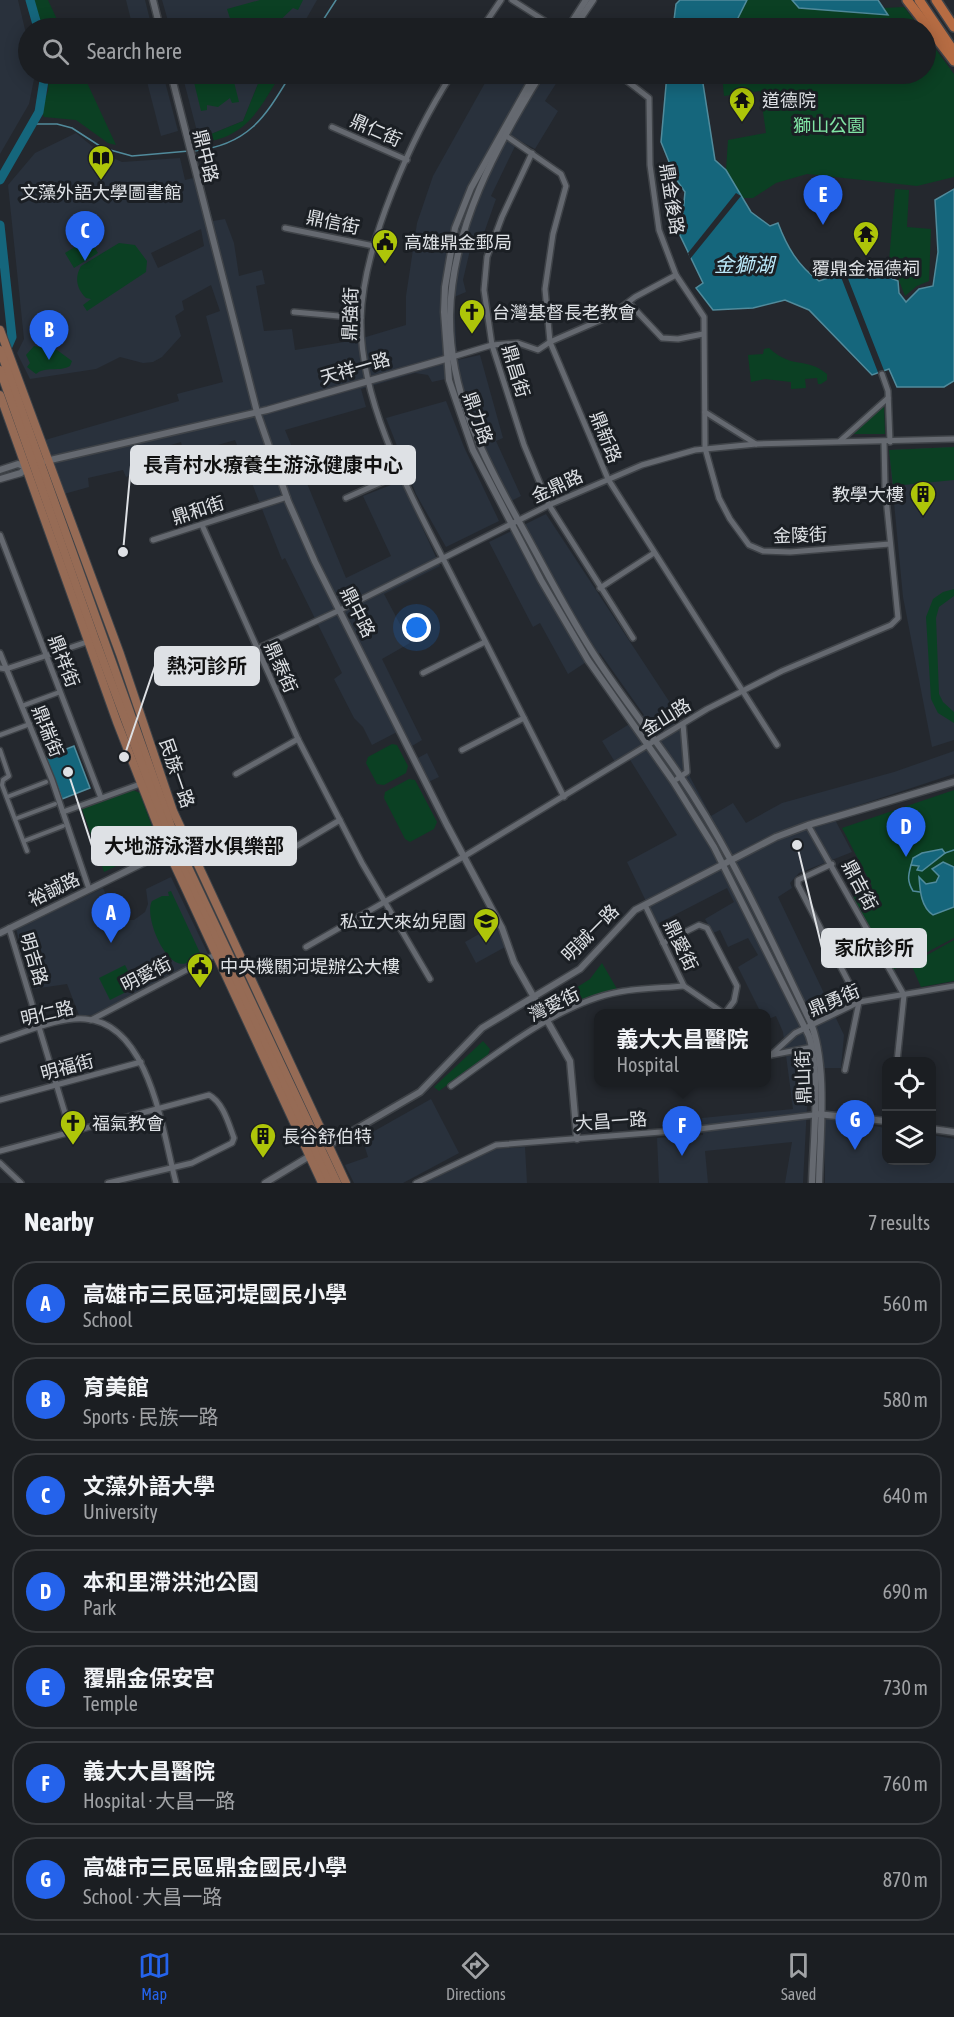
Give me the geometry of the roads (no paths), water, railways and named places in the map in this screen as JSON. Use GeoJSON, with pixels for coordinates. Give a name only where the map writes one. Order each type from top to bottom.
{"type":"FeatureCollection","features":[{"type":"Feature","properties":{"kind":"highway"},"geometry":{"type":"LineString","coordinates":[[907,0],[921,18]]}},
{"type":"Feature","properties":{"kind":"highway"},"geometry":{"type":"LineString","coordinates":[[919,0],[931,18]]}},
{"type":"Feature","properties":{"kind":"highway"},"geometry":{"type":"LineString","coordinates":[[936,0],[954,27]]}},
{"type":"Feature","properties":{"kind":"highway"},"geometry":{"type":"LineString","coordinates":[[936,25],[954,52]]}},
{"type":"Feature","properties":{"kind":"highway"},"geometry":{"type":"LineString","coordinates":[[936,38],[954,62]]}},
{"type":"Feature","properties":{"kind":"main road"},"geometry":{"type":"LineString","coordinates":[[0,330],[3,371]]}},
{"type":"Feature","properties":{"kind":"main road","name":"民族一路"},"geometry":{"type":"LineString","coordinates":[[3,371],[108,636],[176,847],[215,956],[337,1183]]}},
{"type":"Feature","properties":{"kind":"main road","name":"民族一路"},"geometry":{"type":"LineString","coordinates":[[3,371],[38,464],[92,640],[145,782],[281,1081]]}},
{"type":"Feature","properties":{"kind":"main road","name":"民族一路"},"geometry":{"type":"LineString","coordinates":[[0,395],[38,464]]}},
{"type":"Feature","properties":{"kind":"main road","name":"民族一路"},"geometry":{"type":"LineString","coordinates":[[176,847],[295,1075],[329,1183]]}},
{"type":"Feature","properties":{"kind":"main road"},"geometry":{"type":"LineString","coordinates":[[281,1081],[295,1075]]}},
{"type":"Feature","properties":{"kind":"main road","name":"民族一路"},"geometry":{"type":"LineString","coordinates":[[318,1151],[322,1183]]}},
{"type":"Feature","properties":{"kind":"main road","name":"民族一路"},"geometry":{"type":"LineString","coordinates":[[318,1151],[346,1183]]}},
{"type":"Feature","properties":{"kind":"street"},"geometry":{"type":"LineString","coordinates":[[153,0],[158,18]]}},
{"type":"Feature","properties":{"kind":"street"},"geometry":{"type":"LineString","coordinates":[[489,18],[501,0]]}},
{"type":"Feature","properties":{"kind":"street"},"geometry":{"type":"LineString","coordinates":[[512,0],[540,18]]}},
{"type":"Feature","properties":{"kind":"street"},"geometry":{"type":"LineString","coordinates":[[574,18],[586,0]]}},
{"type":"Feature","properties":{"kind":"street"},"geometry":{"type":"LineString","coordinates":[[581,18],[593,0]]}},
{"type":"Feature","properties":{"kind":"street","name":"鼎中路"},"geometry":{"type":"LineString","coordinates":[[174,84],[257,412],[287,497],[315,562],[502,928],[514,962],[570,1061],[577,1139]]}},
{"type":"Feature","properties":{"kind":"street","name":"鼎強街"},"geometry":{"type":"LineString","coordinates":[[445,84],[407,160],[374,246],[361,318],[364,360],[386,437],[402,473],[564,797]]}},
{"type":"Feature","properties":{"kind":"street","name":"鼎力路"},"geometry":{"type":"LineString","coordinates":[[530,84],[503,134],[462,233],[452,292],[449,358],[478,443],[574,638],[648,746]]}},
{"type":"Feature","properties":{"kind":"street","name":"鼎力路"},"geometry":{"type":"LineString","coordinates":[[503,134],[536,84]]}},
{"type":"Feature","properties":{"kind":"street","name":"鼎金後路"},"geometry":{"type":"LineString","coordinates":[[631,84],[650,98],[650,165],[659,230],[676,275],[704,317],[705,412]]}},
{"type":"Feature","properties":{"kind":"street","name":"鼎仁街"},"geometry":{"type":"LineString","coordinates":[[332,127],[407,160]]}},
{"type":"Feature","properties":{"kind":"street","name":"鼎新路"},"geometry":{"type":"LineString","coordinates":[[503,134],[561,174],[566,186],[553,234],[545,289],[550,342],[608,479],[777,745]]}},
{"type":"Feature","properties":{"kind":"street","name":"鼎昌街"},"geometry":{"type":"LineString","coordinates":[[532,153],[495,231],[487,257],[484,290],[492,345],[524,445],[549,505],[633,638]]}},
{"type":"Feature","properties":{"kind":"street","name":"鼎信街"},"geometry":{"type":"LineString","coordinates":[[285,228],[374,246]]}},
{"type":"Feature","properties":{"kind":"street","name":"天祥一路"},"geometry":{"type":"LineString","coordinates":[[38,464],[257,412],[492,345],[518,343],[536,351],[550,342],[610,316],[676,275]]}},
{"type":"Feature","properties":{"kind":"street"},"geometry":{"type":"LineString","coordinates":[[629,303],[662,338],[678,339],[703,334]]}},
{"type":"Feature","properties":{"kind":"street"},"geometry":{"type":"LineString","coordinates":[[294,312],[361,318]]}},
{"type":"Feature","properties":{"kind":"street","name":"金山路"},"geometry":{"type":"LineString","coordinates":[[306,947],[464,857],[742,690],[891,625],[898,618],[890,544],[888,398],[882,374]]}},
{"type":"Feature","properties":{"kind":"street"},"geometry":{"type":"LineString","coordinates":[[840,441],[888,398]]}},
{"type":"Feature","properties":{"kind":"street"},"geometry":{"type":"LineString","coordinates":[[705,412],[756,444]]}},
{"type":"Feature","properties":{"kind":"street","name":"金陵街"},"geometry":{"type":"LineString","coordinates":[[705,412],[705,448],[719,498],[738,532],[749,545],[763,551],[790,552],[890,544]]}},
{"type":"Feature","properties":{"kind":"street","name":"金鼎路"},"geometry":{"type":"LineString","coordinates":[[203,674],[340,610],[549,505],[642,465],[705,448],[756,444],[954,439]]}},
{"type":"Feature","properties":{"kind":"street"},"geometry":{"type":"LineString","coordinates":[[0,470],[18,464],[38,464]]}},
{"type":"Feature","properties":{"kind":"street"},"geometry":{"type":"LineString","coordinates":[[0,479],[21,473],[38,464]]}},
{"type":"Feature","properties":{"kind":"street"},"geometry":{"type":"LineString","coordinates":[[346,498],[402,473]]}},
{"type":"Feature","properties":{"kind":"street","name":"鼎和街"},"geometry":{"type":"LineString","coordinates":[[153,540],[287,497]]}},
{"type":"Feature","properties":{"kind":"street","name":"鼎力路"},"geometry":{"type":"LineString","coordinates":[[515,522],[580,634],[655,742]]}},
{"type":"Feature","properties":{"kind":"street","name":"鼎泰街"},"geometry":{"type":"LineString","coordinates":[[202,525],[298,739],[384,903],[430,979]]}},
{"type":"Feature","properties":{"kind":"street","name":"鼎祥街"},"geometry":{"type":"LineString","coordinates":[[0,537],[101,798]]}},
{"type":"Feature","properties":{"kind":"street"},"geometry":{"type":"LineString","coordinates":[[600,588],[654,553]]}},
{"type":"Feature","properties":{"kind":"street"},"geometry":{"type":"LineString","coordinates":[[3,669],[108,636]]}},
{"type":"Feature","properties":{"kind":"street"},"geometry":{"type":"LineString","coordinates":[[423,674],[485,642]]}},
{"type":"Feature","properties":{"kind":"street","name":"鼎瑞街"},"geometry":{"type":"LineString","coordinates":[[0,653],[3,669],[30,724],[89,889]]}},
{"type":"Feature","properties":{"kind":"street"},"geometry":{"type":"LineString","coordinates":[[22,706],[60,692]]}},
{"type":"Feature","properties":{"kind":"street"},"geometry":{"type":"LineString","coordinates":[[462,750],[524,718]]}},
{"type":"Feature","properties":{"kind":"street"},"geometry":{"type":"LineString","coordinates":[[0,735],[30,724]]}},
{"type":"Feature","properties":{"kind":"street"},"geometry":{"type":"LineString","coordinates":[[673,781],[687,772],[683,724]]}},
{"type":"Feature","properties":{"kind":"street"},"geometry":{"type":"LineString","coordinates":[[236,774],[298,739]]}},
{"type":"Feature","properties":{"kind":"street","name":"鼎山街"},"geometry":{"type":"LineString","coordinates":[[655,742],[680,776],[731,861],[773,943],[809,1027],[813,1047],[819,1183]]}},
{"type":"Feature","properties":{"kind":"street","name":"鼎山街"},"geometry":{"type":"LineString","coordinates":[[648,746],[673,781],[724,864],[765,948],[819,1045],[812,1183]]}},
{"type":"Feature","properties":{"kind":"street"},"geometry":{"type":"LineString","coordinates":[[0,750],[9,776],[3,780],[7,797],[27,851]]}},
{"type":"Feature","properties":{"kind":"street"},"geometry":{"type":"LineString","coordinates":[[7,797],[46,782]]}},
{"type":"Feature","properties":{"kind":"street"},"geometry":{"type":"LineString","coordinates":[[63,812],[145,782]]}},
{"type":"Feature","properties":{"kind":"street","name":"明誠一路"},"geometry":{"type":"LineString","coordinates":[[265,1183],[420,1092],[482,1028],[580,969],[620,924],[645,905],[776,837],[808,825],[954,782]]}},
{"type":"Feature","properties":{"kind":"street"},"geometry":{"type":"LineString","coordinates":[[15,819],[55,804]]}},
{"type":"Feature","properties":{"kind":"street"},"geometry":{"type":"LineString","coordinates":[[278,857],[340,820]]}},
{"type":"Feature","properties":{"kind":"street","name":"鼎吉街"},"geometry":{"type":"LineString","coordinates":[[808,825],[904,995]]}},
{"type":"Feature","properties":{"kind":"street"},"geometry":{"type":"LineString","coordinates":[[24,841],[63,826]]}},
{"type":"Feature","properties":{"kind":"street","name":"裕誠路"},"geometry":{"type":"LineString","coordinates":[[0,933],[176,847]]}},
{"type":"Feature","properties":{"kind":"street"},"geometry":{"type":"LineString","coordinates":[[832,864],[803,876],[798,880],[798,885],[859,1002],[845,1070]]}},
{"type":"Feature","properties":{"kind":"street","name":"鼎愛街"},"geometry":{"type":"LineString","coordinates":[[645,905],[684,986],[719,1009]]}},
{"type":"Feature","properties":{"kind":"street"},"geometry":{"type":"LineString","coordinates":[[663,943],[699,925],[707,928],[737,986],[734,1001],[728,1009]]}},
{"type":"Feature","properties":{"kind":"street","name":"明吉路"},"geometry":{"type":"LineString","coordinates":[[9,928],[71,1133]]}},
{"type":"Feature","properties":{"kind":"street"},"geometry":{"type":"LineString","coordinates":[[765,948],[773,943]]}},
{"type":"Feature","properties":{"kind":"street","name":"明愛街"},"geometry":{"type":"LineString","coordinates":[[91,1020],[215,956]]}},
{"type":"Feature","properties":{"kind":"street","name":"灣愛街"},"geometry":{"type":"LineString","coordinates":[[451,1086],[546,1021],[618,992],[684,986]]}},
{"type":"Feature","properties":{"kind":"street","name":"鼎勇街"},"geometry":{"type":"LineString","coordinates":[[771,1051],[795,1033],[859,1002],[954,986]]}},
{"type":"Feature","properties":{"kind":"street"},"geometry":{"type":"LineString","coordinates":[[898,1057],[904,995]]}},
{"type":"Feature","properties":{"kind":"street","name":"明仁路"},"geometry":{"type":"LineString","coordinates":[[0,1040],[75,1020],[91,1020],[107,1025],[122,1035],[141,1062],[157,1110],[176,1183]]}},
{"type":"Feature","properties":{"kind":"street"},"geometry":{"type":"LineString","coordinates":[[771,1053],[813,1047]]}},
{"type":"Feature","properties":{"kind":"street","name":"明福街"},"geometry":{"type":"LineString","coordinates":[[0,1100],[141,1062]]}},
{"type":"Feature","properties":{"kind":"street"},"geometry":{"type":"LineString","coordinates":[[0,1152],[209,1095],[217,1101],[234,1138],[232,1143],[207,1156],[172,1168],[108,1183]]}},
{"type":"Feature","properties":{"kind":"street","name":"大昌一路"},"geometry":{"type":"LineString","coordinates":[[416,1183],[496,1145],[699,1130],[816,1114],[882,1121]]}},
{"type":"Feature","properties":{"kind":"street"},"geometry":{"type":"LineString","coordinates":[[936,1130],[954,1132]]}},
{"type":"Feature","properties":{"kind":"street"},"geometry":{"type":"LineString","coordinates":[[0,1163],[21,1183]]}},
{"type":"Feature","properties":{"kind":"water"},"geometry":{"type":"Polygon","coordinates":[[[680,0],[747,0],[738,18],[674,18],[676,4],[680,0]]]}},
{"type":"Feature","properties":{"kind":"water"},"geometry":{"type":"Polygon","coordinates":[[[792,0],[878,0],[888,15],[799,8],[792,0]]]}},
{"type":"Feature","properties":{"kind":"water","name":"金獅湖"},"geometry":{"type":"Polygon","coordinates":[[[666,84],[703,84],[715,160],[726,170],[751,212],[770,226],[778,223],[794,255],[819,281],[863,267],[898,281],[899,293],[906,302],[919,289],[933,286],[938,252],[935,200],[954,189],[954,381],[944,387],[897,387],[889,369],[872,375],[809,310],[785,300],[753,308],[713,310],[696,288],[703,283],[675,225],[683,213],[685,192],[676,179],[661,142],[666,84]]]}},
{"type":"Feature","properties":{"kind":"water"},"geometry":{"type":"Polygon","coordinates":[[[74,746],[90,788],[62,799],[46,757],[74,746]]]}},
{"type":"Feature","properties":{"kind":"water"},"geometry":{"type":"Polygon","coordinates":[[[942,849],[945,853],[922,871],[917,870],[919,866],[911,865],[913,858],[922,853],[942,849]]]}},
{"type":"Feature","properties":{"kind":"water"},"geometry":{"type":"Polygon","coordinates":[[[943,862],[954,867],[954,907],[933,915],[924,903],[919,877],[926,884],[936,882],[939,876],[932,869],[943,862]]]}},
{"type":"Feature","properties":{"kind":"waterway"},"geometry":{"type":"LineString","coordinates":[[30,0],[35,18]]}},
{"type":"Feature","properties":{"kind":"waterway"},"geometry":{"type":"LineString","coordinates":[[324,18],[336,0]]}},
{"type":"Feature","properties":{"kind":"waterway"},"geometry":{"type":"LineString","coordinates":[[0,180],[39,112],[43,84]]}},
{"type":"Feature","properties":{"kind":"waterway"},"geometry":{"type":"LineString","coordinates":[[194,151],[213,148],[242,135],[263,116],[285,84]]}},
{"type":"Feature","properties":{"kind":"waterway"},"geometry":{"type":"LineString","coordinates":[[31,124],[57,124],[72,128],[103,148],[132,156],[189,151]]}},
{"type":"Feature","properties":{"kind":"waterway"},"geometry":{"type":"LineString","coordinates":[[0,225],[12,337],[5,353]]}},
{"type":"Feature","properties":{"kind":"waterway"},"geometry":{"type":"LineString","coordinates":[[945,853],[954,850]]}},
{"type":"Feature","properties":{"kind":"waterway"},"geometry":{"type":"LineString","coordinates":[[911,865],[909,881],[913,891],[920,892]]}},
{"type":"Feature","properties":{"kind":"place","name":"道德院"},"geometry":{"type":"Point","coordinates":[742,123]}},
{"type":"Feature","properties":{"kind":"place","name":"文藻外語大學圖書館"},"geometry":{"type":"Point","coordinates":[101,181]}},
{"type":"Feature","properties":{"kind":"place","name":"覆鼎金保安宮"},"geometry":{"type":"Point","coordinates":[823,225]}},
{"type":"Feature","properties":{"kind":"place","name":"覆鼎金福德祠"},"geometry":{"type":"Point","coordinates":[866,257]}},
{"type":"Feature","properties":{"kind":"place","name":"文藻外語大學"},"geometry":{"type":"Point","coordinates":[85,261]}},
{"type":"Feature","properties":{"kind":"place","name":"高雄鼎金郵局"},"geometry":{"type":"Point","coordinates":[385,265]}},
{"type":"Feature","properties":{"kind":"place","name":"台灣基督長老教會"},"geometry":{"type":"Point","coordinates":[472,335]}},
{"type":"Feature","properties":{"kind":"place","name":"育美館"},"geometry":{"type":"Point","coordinates":[49,360]}},
{"type":"Feature","properties":{"kind":"place","name":"教學大樓"},"geometry":{"type":"Point","coordinates":[923,517]}},
{"type":"Feature","properties":{"kind":"place","name":"長青村水療養生游泳健康中心"},"geometry":{"type":"Point","coordinates":[123,552]}},
{"type":"Feature","properties":{"kind":"place","name":"熱河診所"},"geometry":{"type":"Point","coordinates":[124,757]}},
{"type":"Feature","properties":{"kind":"place","name":"大地游泳潛水俱樂部"},"geometry":{"type":"Point","coordinates":[68,772]}},
{"type":"Feature","properties":{"kind":"place","name":"家欣診所"},"geometry":{"type":"Point","coordinates":[797,845]}},
{"type":"Feature","properties":{"kind":"place","name":"本和里滯洪池公園"},"geometry":{"type":"Point","coordinates":[906,857]}},
{"type":"Feature","properties":{"kind":"place","name":"高雄市三民區河堤國民小學"},"geometry":{"type":"Point","coordinates":[111,943]}},
{"type":"Feature","properties":{"kind":"place","name":"私立大來幼兒園"},"geometry":{"type":"Point","coordinates":[486,944]}},
{"type":"Feature","properties":{"kind":"place","name":"中央機關河堤辦公大樓"},"geometry":{"type":"Point","coordinates":[200,989]}},
{"type":"Feature","properties":{"kind":"place","name":"福氣教會"},"geometry":{"type":"Point","coordinates":[73,1146]}},
{"type":"Feature","properties":{"kind":"place","name":"高雄市三民區鼎金國民小學"},"geometry":{"type":"Point","coordinates":[855,1150]}},
{"type":"Feature","properties":{"kind":"place","name":"義大大昌醫院"},"geometry":{"type":"Point","coordinates":[682,1156]}},
{"type":"Feature","properties":{"kind":"place","name":"長谷舒伯特"},"geometry":{"type":"Point","coordinates":[263,1159]}},
{"type":"Feature","properties":{"kind":"park label","name":"獅山公園"},"geometry":{"type":"Point","coordinates":[829,125]}}]}
